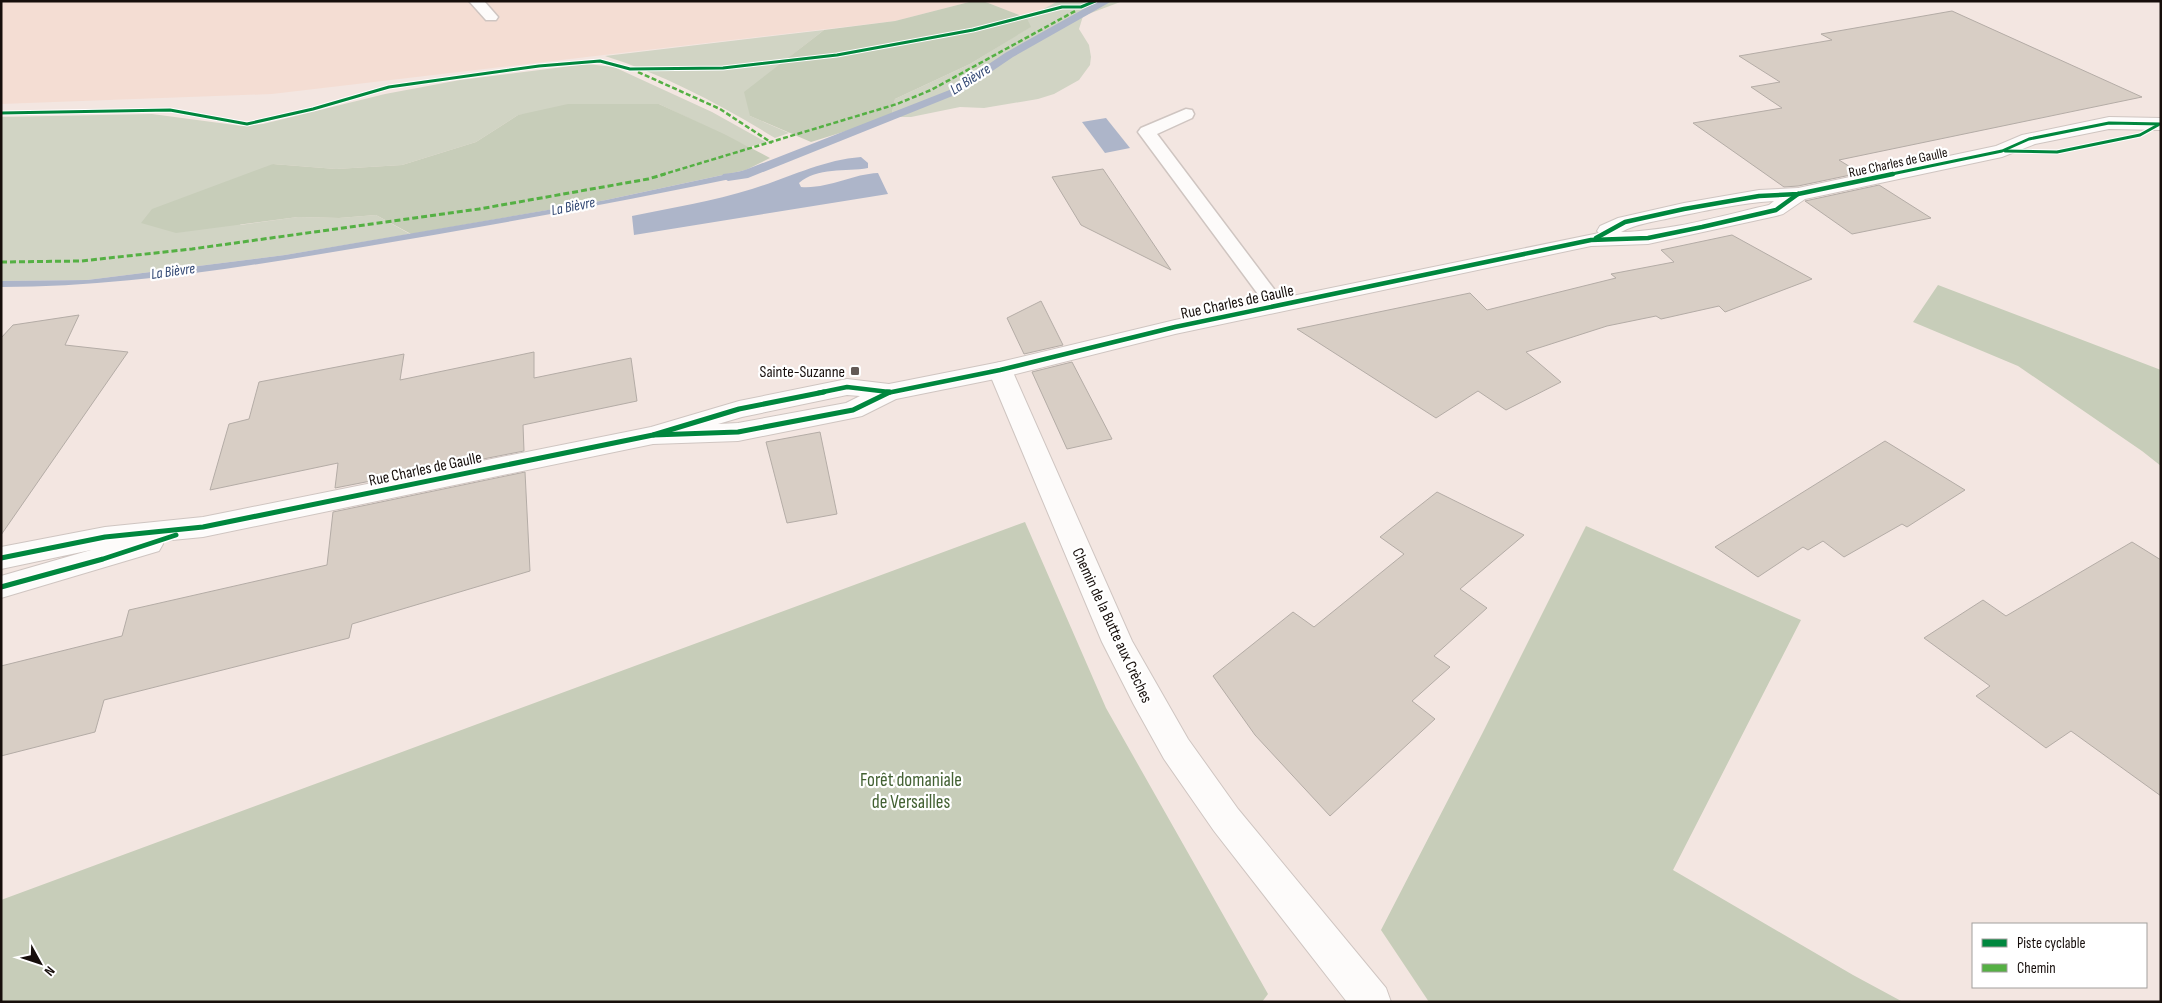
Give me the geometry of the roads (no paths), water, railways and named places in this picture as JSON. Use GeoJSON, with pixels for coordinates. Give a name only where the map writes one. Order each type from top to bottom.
{"type":"FeatureCollection","features":[{"type":"Feature","properties":{"kind":"main road","name":"Rue Charles de Gaulle"},"geometry":{"type":"LineString","coordinates":[[1,558],[105,537],[203,527],[653,435],[738,432],[853,410],[889,392],[1000,370],[1175,327],[1592,240],[1648,238],[1702,227],[1776,210],[1798,194],[2002,151],[2057,152],[2140,135],[2161,124]]}},
{"type":"Feature","properties":{"kind":"main road","name":"Chemin de la Butte aux Crèches"},"geometry":{"type":"LineString","coordinates":[[1000,370],[1117,642],[1144,696],[1176,749],[1226,820],[1372,1002]]}},
{"type":"Feature","properties":{"kind":"main road","name":"Rue Charles de Gaulle"},"geometry":{"type":"LineString","coordinates":[[1,587],[103,559],[203,527]]}},
{"type":"Feature","properties":{"kind":"lane"},"geometry":{"type":"LineString","coordinates":[[476,1],[491,17]]}},
{"type":"Feature","properties":{"kind":"lane"},"geometry":{"type":"LineString","coordinates":[[1186,114],[1147,132],[1276,305]]}},
{"type":"Feature","properties":{"kind":"water"},"geometry":{"type":"Polygon","coordinates":[[[1106,118],[1130,148],[1105,153],[1082,122],[1106,118]]]}},
{"type":"Feature","properties":{"kind":"water"},"geometry":{"type":"Polygon","coordinates":[[[861,157],[868,163],[868,168],[823,172],[814,174],[799,183],[801,187],[821,186],[878,173],[888,194],[634,235],[632,216],[722,197],[752,189],[819,166],[861,157]]]}},
{"type":"Feature","properties":{"kind":"water"},"geometry":{"type":"Polygon","coordinates":[[[746,170],[755,174],[412,239],[273,262],[138,280],[92,284],[1,287],[1,281],[87,280],[285,255],[606,200],[746,170]]]}},
{"type":"Feature","properties":{"kind":"waterway","name":"La Bièvre"},"geometry":{"type":"LineString","coordinates":[[728,177],[743,175],[956,91],[1009,55],[1107,1]]}},
{"type":"Feature","properties":{"kind":"place","name":"Sainte-Suzanne"},"geometry":{"type":"Point","coordinates":[855,371]}},
{"type":"Feature","properties":{"kind":"park label","name":"Forêt domaniale de Versailles"},"geometry":{"type":"Point","coordinates":[911,790]}}]}
